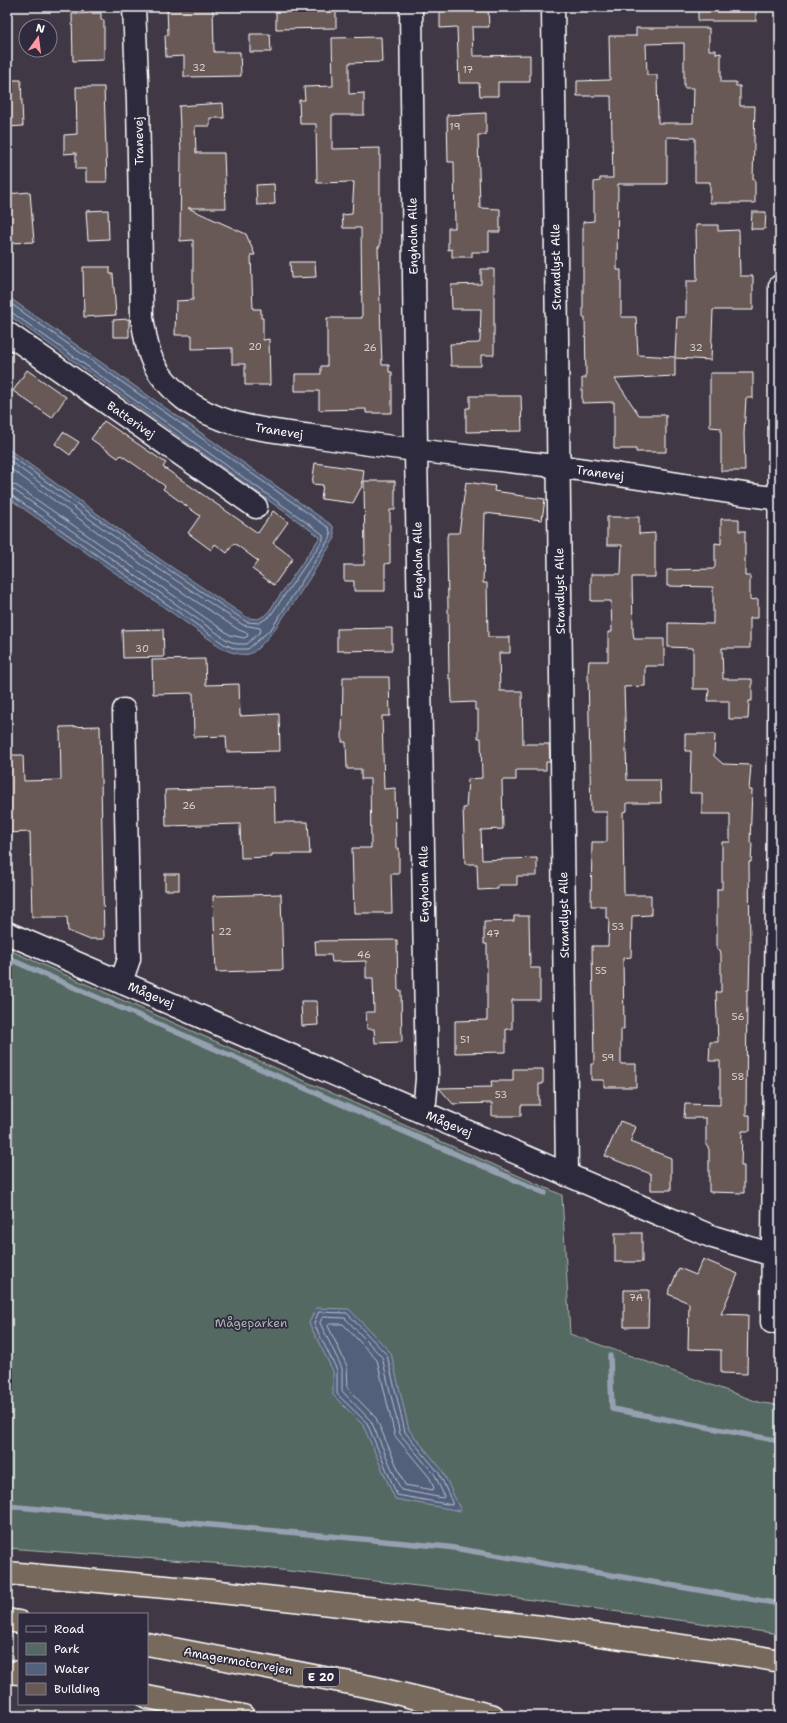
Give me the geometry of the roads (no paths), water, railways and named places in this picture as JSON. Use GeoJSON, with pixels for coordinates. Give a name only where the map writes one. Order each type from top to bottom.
{"type":"FeatureCollection","features":[{"type":"Feature","properties":{"kind":"highway"},"geometry":{"type":"LineString","coordinates":[[7,1573],[211,1591],[534,1626],[747,1655],[780,1661]]}},
{"type":"Feature","properties":{"kind":"highway"},"geometry":{"type":"LineString","coordinates":[[7,1620],[18,1622]]}},
{"type":"Feature","properties":{"kind":"highway","name":"Amagermotorvejen"},"geometry":{"type":"LineString","coordinates":[[148,1644],[372,1687],[493,1716]]}},
{"type":"Feature","properties":{"kind":"highway"},"geometry":{"type":"LineString","coordinates":[[7,1672],[18,1673]]}},
{"type":"Feature","properties":{"kind":"highway"},"geometry":{"type":"LineString","coordinates":[[148,1698],[243,1716]]}},
{"type":"Feature","properties":{"kind":"street","name":"Tranevej"},"geometry":{"type":"LineString","coordinates":[[134,7],[139,132],[142,318],[146,341],[153,363],[164,379],[178,393],[196,407],[219,418],[276,431],[416,451],[558,467],[779,498]]}},
{"type":"Feature","properties":{"kind":"street","name":"Engholm Alle"},"geometry":{"type":"LineString","coordinates":[[411,7],[416,451],[427,1079],[425,1101],[420,1111]]}},
{"type":"Feature","properties":{"kind":"street","name":"Strandlyst Alle"},"geometry":{"type":"LineString","coordinates":[[553,7],[567,1174]]}},
{"type":"Feature","properties":{"kind":"street"},"geometry":{"type":"LineString","coordinates":[[772,1322],[776,1256],[780,286]]}},
{"type":"Feature","properties":{"kind":"street","name":"Batterivej"},"geometry":{"type":"LineString","coordinates":[[7,333],[256,507]]}},
{"type":"Feature","properties":{"kind":"street","name":"Mågevej"},"geometry":{"type":"LineString","coordinates":[[121,982],[129,959],[124,710]]}},
{"type":"Feature","properties":{"kind":"street","name":"Mågevej"},"geometry":{"type":"LineString","coordinates":[[7,933],[713,1237],[776,1256]]}},
{"type":"Feature","properties":{"kind":"water"},"geometry":{"type":"Polygon","coordinates":[[[7,296],[333,526],[335,538],[294,602],[269,637],[258,648],[249,654],[239,654],[222,648],[7,497],[7,448],[161,560],[248,618],[258,619],[267,614],[320,537],[7,314],[7,296]]]}},
{"type":"Feature","properties":{"kind":"water"},"geometry":{"type":"Polygon","coordinates":[[[316,1308],[349,1309],[391,1353],[409,1430],[442,1470],[461,1511],[395,1499],[363,1425],[333,1395],[333,1371],[309,1323],[316,1308]]]}},
{"type":"Feature","properties":{"kind":"waterway"},"geometry":{"type":"LineString","coordinates":[[7,958],[545,1193]]}},
{"type":"Feature","properties":{"kind":"waterway"},"geometry":{"type":"LineString","coordinates":[[610,1356],[612,1409],[780,1441]]}},
{"type":"Feature","properties":{"kind":"waterway"},"geometry":{"type":"LineString","coordinates":[[7,1506],[448,1547],[780,1604]]}},
{"type":"Feature","properties":{"kind":"park label","name":"Mågeparken"},"geometry":{"type":"Point","coordinates":[251,1323]}}]}
